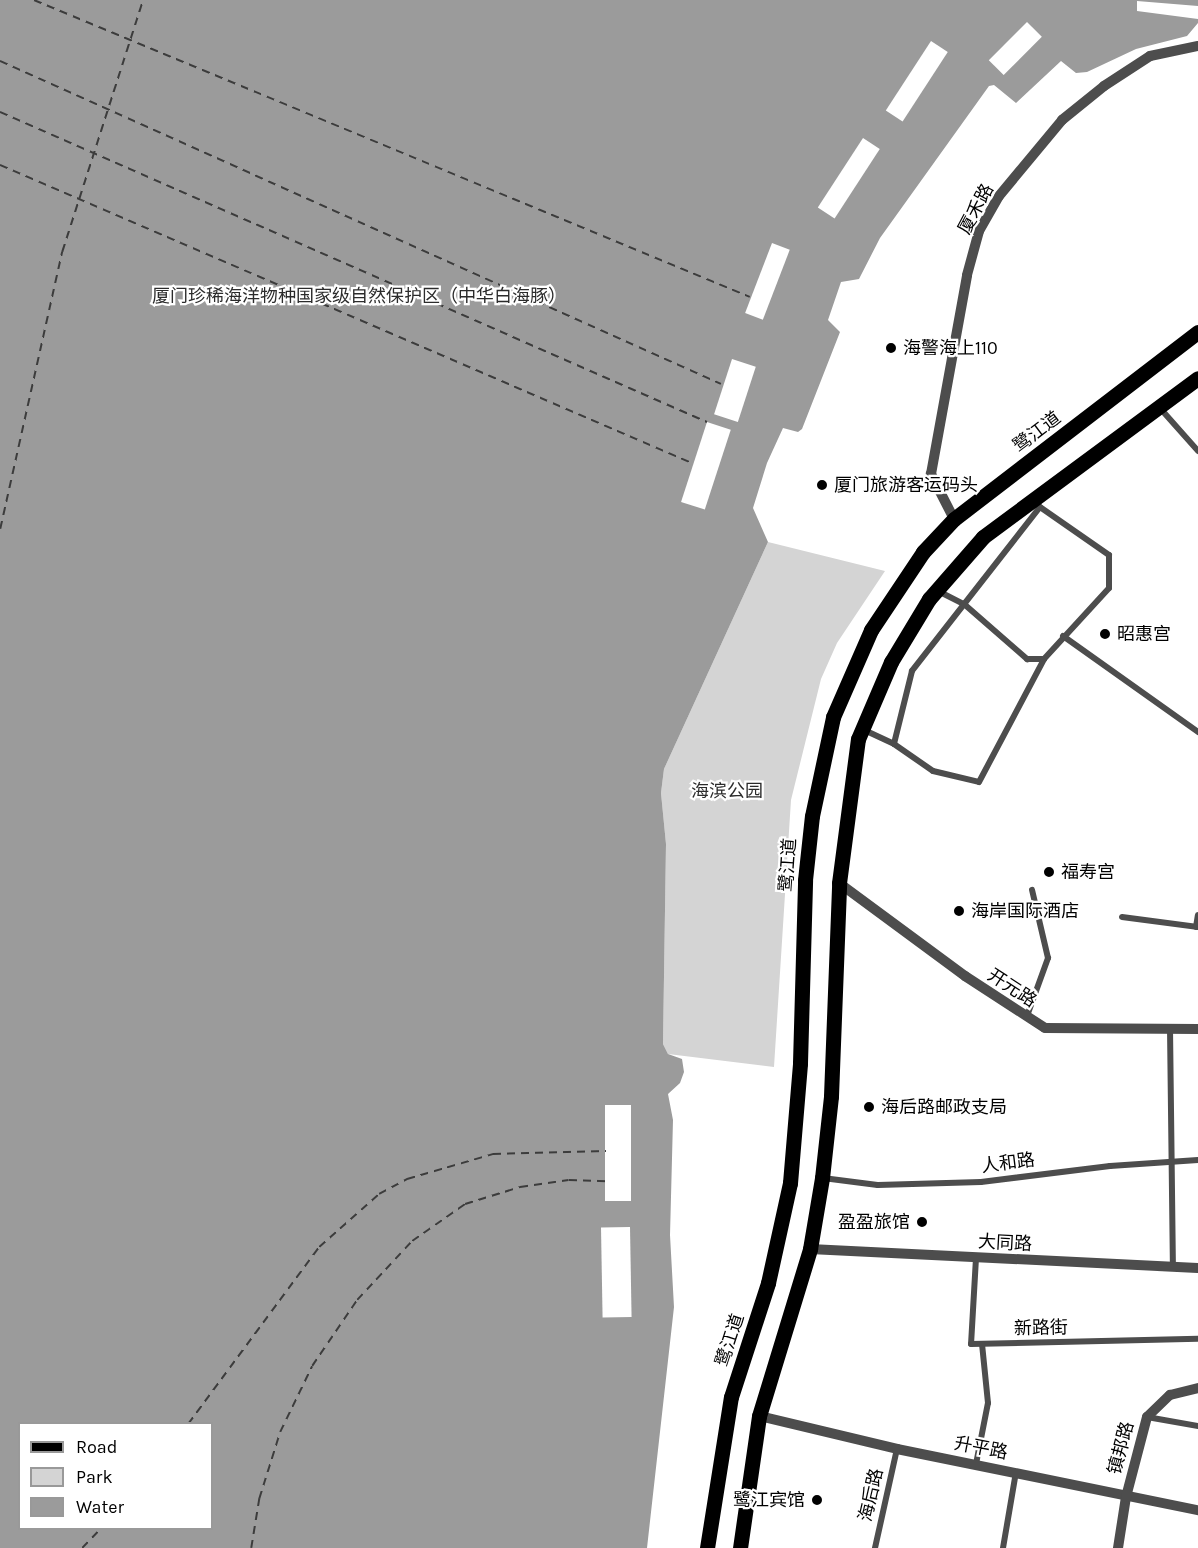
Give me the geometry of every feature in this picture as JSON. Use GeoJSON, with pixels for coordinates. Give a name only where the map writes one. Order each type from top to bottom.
{"type":"FeatureCollection","features":[{"type":"Feature","properties":{"kind":"main road","name":"鹭江道"},"geometry":{"type":"LineString","coordinates":[[707,1548],[731,1397],[768,1283],[790,1183],[800,1064],[805,880],[812,816],[833,717],[871,630],[923,552],[954,519],[1198,332]]}},
{"type":"Feature","properties":{"kind":"main road"},"geometry":{"type":"LineString","coordinates":[[741,1548],[759,1416],[810,1250],[822,1178],[831,1096],[839,883],[862,729],[891,662],[937,590],[983,537],[1036,504],[1198,378]]}},
{"type":"Feature","properties":{"kind":"street","name":"厦禾路"},"geometry":{"type":"LineString","coordinates":[[954,519],[931,474],[966,275],[979,231],[999,196],[1062,120],[1104,86],[1150,56],[1198,46]]}},
{"type":"Feature","properties":{"kind":"street"},"geometry":{"type":"LineString","coordinates":[[1159,407],[1198,451]]}},
{"type":"Feature","properties":{"kind":"street"},"geometry":{"type":"LineString","coordinates":[[862,729],[894,744],[933,771],[979,782],[1044,659],[1109,588],[1109,555],[1036,504],[912,672],[894,744]]}},
{"type":"Feature","properties":{"kind":"street"},"geometry":{"type":"LineString","coordinates":[[937,590],[964,604],[1027,659],[1044,659]]}},
{"type":"Feature","properties":{"kind":"street"},"geometry":{"type":"LineString","coordinates":[[1063,636],[1198,732]]}},
{"type":"Feature","properties":{"kind":"street","name":"开元路"},"geometry":{"type":"LineString","coordinates":[[839,883],[1045,1028],[1170,1027],[1198,1029]]}},
{"type":"Feature","properties":{"kind":"street"},"geometry":{"type":"LineString","coordinates":[[1027,1017],[1048,958],[1032,891]]}},
{"type":"Feature","properties":{"kind":"street"},"geometry":{"type":"LineString","coordinates":[[1122,917],[1197,927],[1198,915]]}},
{"type":"Feature","properties":{"kind":"street"},"geometry":{"type":"LineString","coordinates":[[1170,1027],[1173,1268]]}},
{"type":"Feature","properties":{"kind":"street","name":"人和路"},"geometry":{"type":"LineString","coordinates":[[822,1178],[878,1185],[981,1182],[1198,1160]]}},
{"type":"Feature","properties":{"kind":"street","name":"大同路"},"geometry":{"type":"LineString","coordinates":[[810,1250],[1198,1268]]}},
{"type":"Feature","properties":{"kind":"street"},"geometry":{"type":"LineString","coordinates":[[976,1258],[971,1344],[982,1344],[988,1402],[976,1464]]}},
{"type":"Feature","properties":{"kind":"street","name":"新路街"},"geometry":{"type":"LineString","coordinates":[[982,1344],[1198,1339]]}},
{"type":"Feature","properties":{"kind":"street","name":"镇邦路"},"geometry":{"type":"LineString","coordinates":[[1118,1548],[1125,1497],[1147,1417],[1170,1395],[1198,1388]]}},
{"type":"Feature","properties":{"kind":"street","name":"升平路"},"geometry":{"type":"LineString","coordinates":[[759,1416],[897,1449],[1198,1510]]}},
{"type":"Feature","properties":{"kind":"street"},"geometry":{"type":"LineString","coordinates":[[1147,1417],[1198,1426]]}},
{"type":"Feature","properties":{"kind":"street","name":"海后路"},"geometry":{"type":"LineString","coordinates":[[875,1548],[897,1449]]}},
{"type":"Feature","properties":{"kind":"street"},"geometry":{"type":"LineString","coordinates":[[1003,1548],[1016,1472]]}},
{"type":"Feature","properties":{"kind":"green space","name":"海滨公园"},"geometry":{"type":"Polygon","coordinates":[[[768,542],[885,571],[837,643],[821,679],[791,800],[774,1067],[668,1054],[663,1044],[666,844],[661,793],[664,769],[768,542]]]}},
{"type":"Feature","properties":{"kind":"water"},"geometry":{"type":"Polygon","coordinates":[[[0,0],[1198,0],[1198,23],[1187,36],[1136,49],[1087,72],[1076,73],[1061,61],[1016,103],[994,85],[989,86],[880,238],[859,279],[841,282],[828,320],[840,332],[802,429],[798,432],[783,428],[767,463],[753,508],[768,542],[664,769],[661,793],[666,844],[663,1044],[668,1054],[682,1059],[684,1072],[680,1083],[668,1094],[673,1120],[670,1235],[674,1307],[647,1548],[0,1548],[0,0]]]}},
{"type":"Feature","properties":{"kind":"pier"},"geometry":{"type":"Polygon","coordinates":[[[1137,1],[1198,6],[1198,19],[1137,11],[1137,1]]]}},
{"type":"Feature","properties":{"kind":"pier"},"geometry":{"type":"Polygon","coordinates":[[[1027,22],[1042,37],[1004,75],[989,60],[1027,22]]]}},
{"type":"Feature","properties":{"kind":"pier"},"geometry":{"type":"Polygon","coordinates":[[[931,41],[948,52],[903,122],[886,111],[931,41]]]}},
{"type":"Feature","properties":{"kind":"pier"},"geometry":{"type":"Polygon","coordinates":[[[863,138],[880,149],[835,219],[818,208],[863,138]]]}},
{"type":"Feature","properties":{"kind":"pier"},"geometry":{"type":"Polygon","coordinates":[[[772,243],[790,250],[763,320],[745,313],[772,243]]]}},
{"type":"Feature","properties":{"kind":"pier"},"geometry":{"type":"Polygon","coordinates":[[[732,359],[756,367],[738,422],[714,414],[732,359]]]}},
{"type":"Feature","properties":{"kind":"pier"},"geometry":{"type":"Polygon","coordinates":[[[707,422],[731,430],[705,510],[681,502],[707,422]]]}},
{"type":"Feature","properties":{"kind":"pier"},"geometry":{"type":"Polygon","coordinates":[[[605,1105],[631,1105],[631,1201],[605,1201],[605,1105]]]}},
{"type":"Feature","properties":{"kind":"pier"},"geometry":{"type":"Polygon","coordinates":[[[630,1227],[632,1317],[603,1317],[601,1228],[630,1227]]]}},
{"type":"Feature","properties":{"kind":"ferry route"},"geometry":{"type":"LineString","coordinates":[[34,0],[750,297]]}},
{"type":"Feature","properties":{"kind":"ferry route"},"geometry":{"type":"LineString","coordinates":[[0,529],[62,252],[143,0]]}},
{"type":"Feature","properties":{"kind":"ferry route"},"geometry":{"type":"LineString","coordinates":[[0,61],[721,384]]}},
{"type":"Feature","properties":{"kind":"ferry route"},"geometry":{"type":"LineString","coordinates":[[0,112],[707,422]]}},
{"type":"Feature","properties":{"kind":"ferry route"},"geometry":{"type":"LineString","coordinates":[[0,165],[692,463]]}},
{"type":"Feature","properties":{"kind":"ferry route"},"geometry":{"type":"LineString","coordinates":[[189,1422],[319,1247],[379,1194],[407,1179],[493,1154],[606,1151]]}},
{"type":"Feature","properties":{"kind":"ferry route"},"geometry":{"type":"LineString","coordinates":[[251,1548],[259,1499],[280,1432],[312,1366],[357,1300],[412,1241],[465,1204],[520,1187],[569,1180],[607,1181]]}},
{"type":"Feature","properties":{"kind":"ferry route"},"geometry":{"type":"LineString","coordinates":[[82,1548],[99,1530]]}},
{"type":"Feature","properties":{"kind":"place","name":"海警海上110"},"geometry":{"type":"Point","coordinates":[891,348]}},
{"type":"Feature","properties":{"kind":"place","name":"厦门旅游客运码头"},"geometry":{"type":"Point","coordinates":[822,485]}},
{"type":"Feature","properties":{"kind":"place","name":"昭惠宫"},"geometry":{"type":"Point","coordinates":[1105,634]}},
{"type":"Feature","properties":{"kind":"place","name":"福寿宫"},"geometry":{"type":"Point","coordinates":[1049,872]}},
{"type":"Feature","properties":{"kind":"place","name":"海岸国际酒店"},"geometry":{"type":"Point","coordinates":[959,911]}},
{"type":"Feature","properties":{"kind":"place","name":"海后路邮政支局"},"geometry":{"type":"Point","coordinates":[869,1107]}},
{"type":"Feature","properties":{"kind":"place","name":"盈盈旅馆"},"geometry":{"type":"Point","coordinates":[922,1222]}},
{"type":"Feature","properties":{"kind":"place","name":"鹭江宾馆"},"geometry":{"type":"Point","coordinates":[817,1500]}},
{"type":"Feature","properties":{"kind":"park label","name":"厦门珍稀海洋物种国家级自然保护区（中华白海豚）"},"geometry":{"type":"Point","coordinates":[359,296]}}]}
